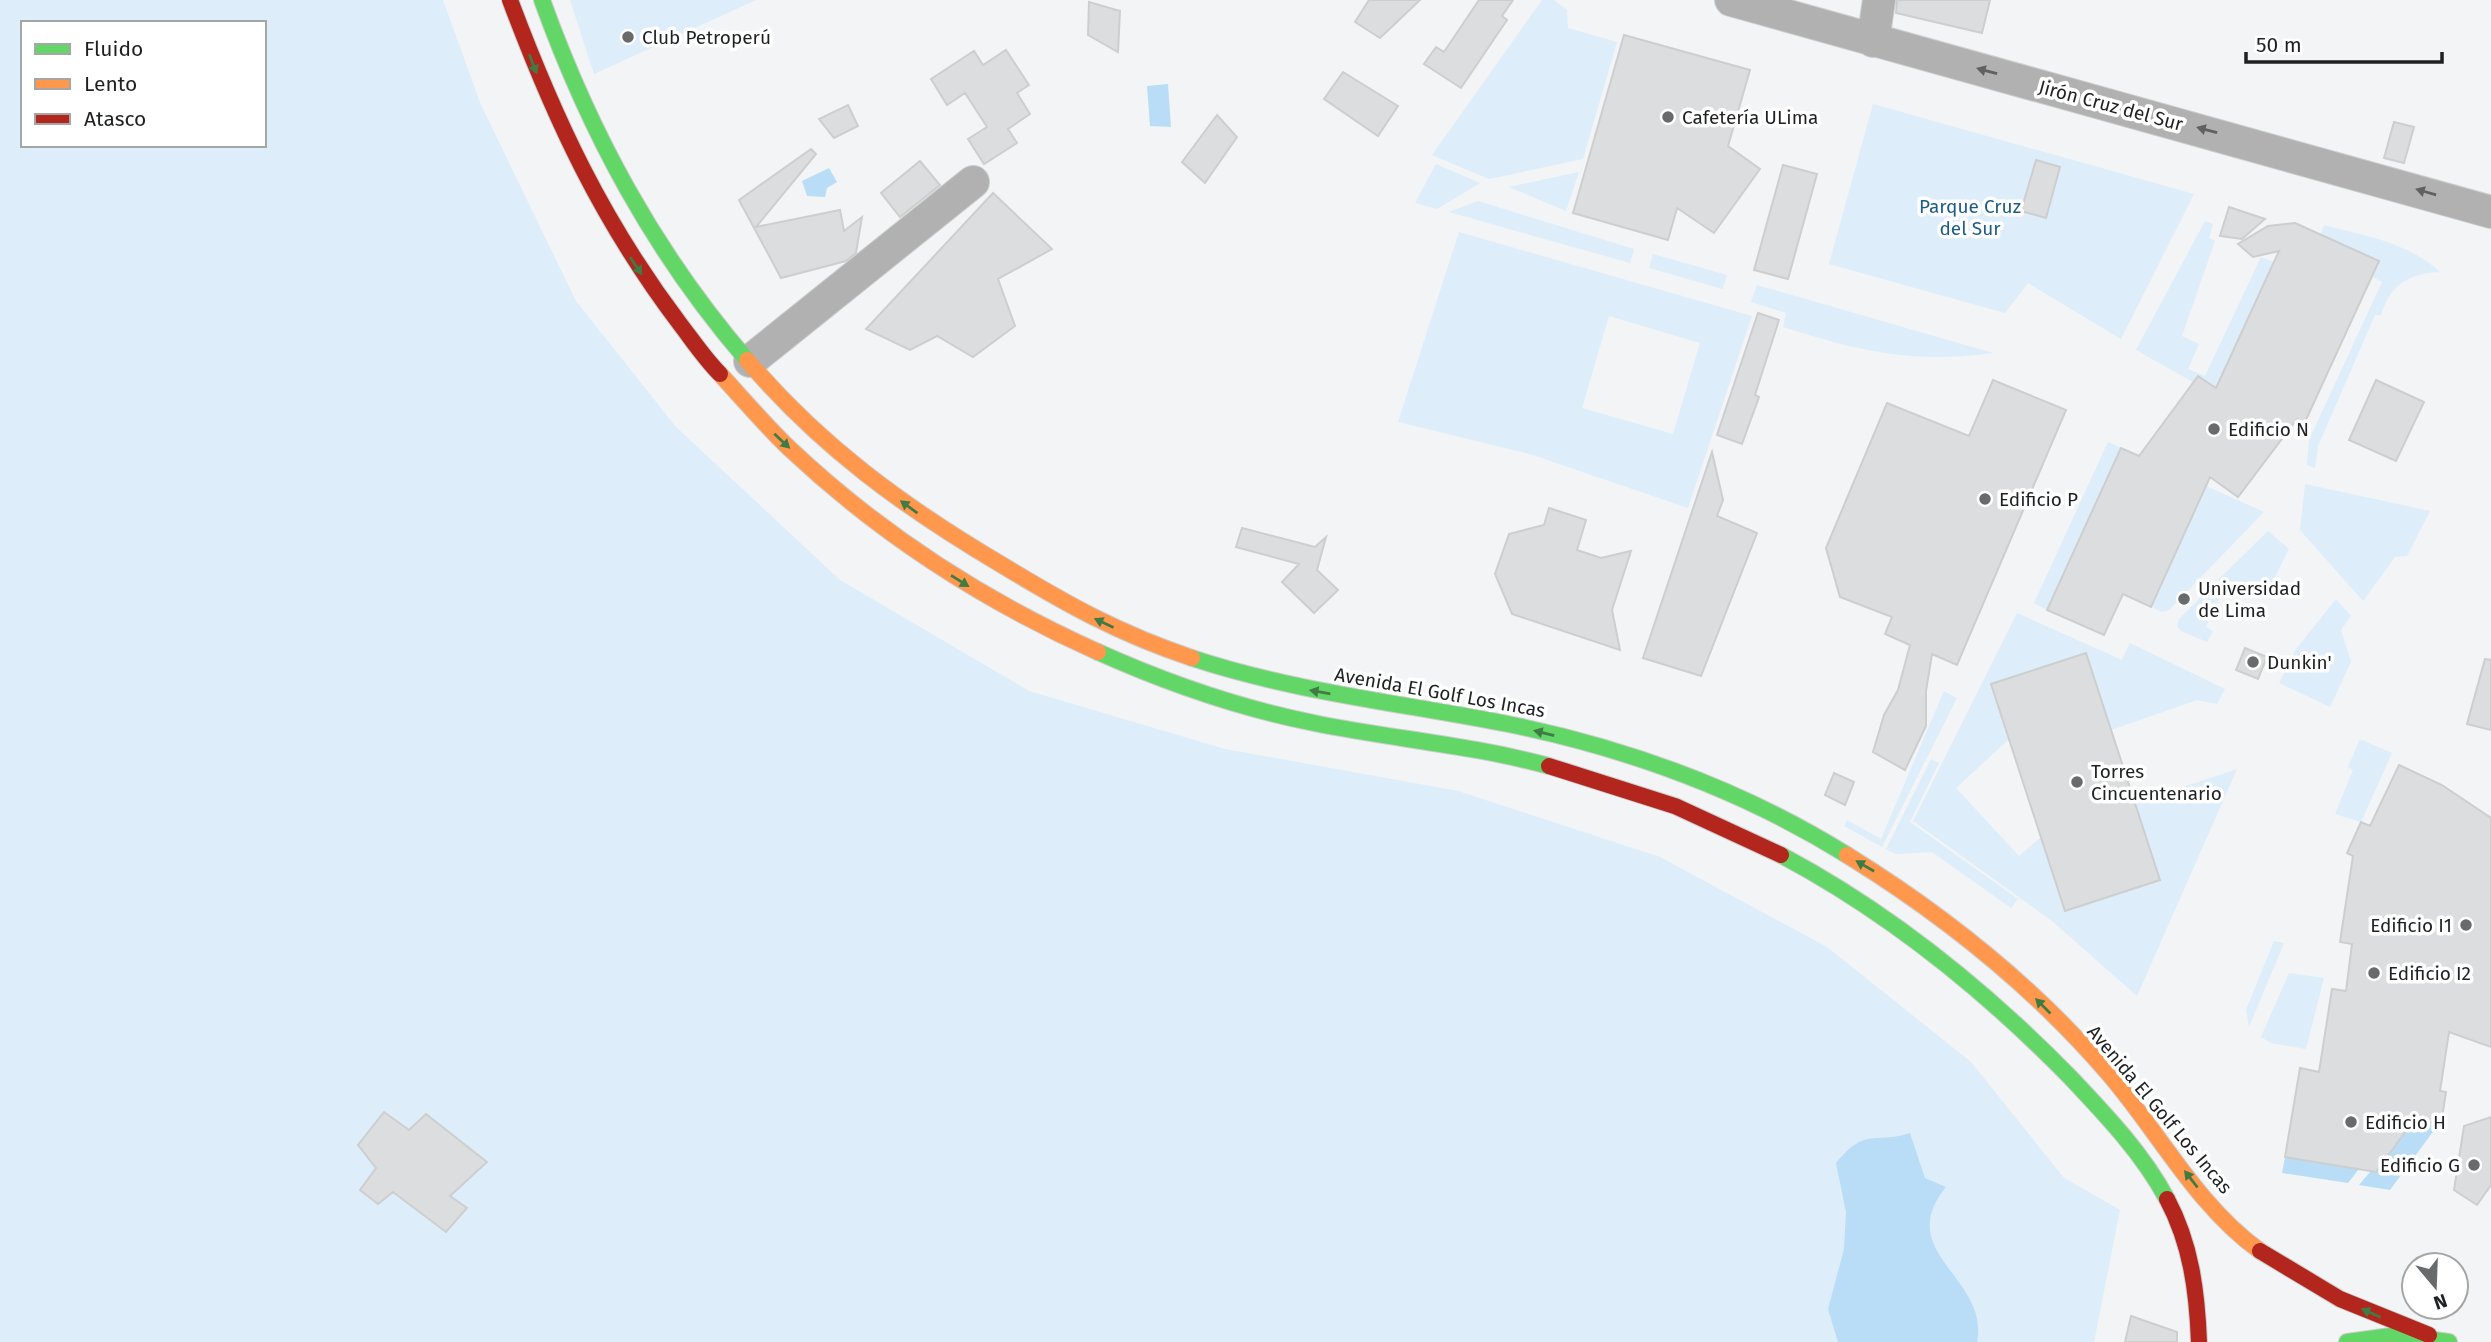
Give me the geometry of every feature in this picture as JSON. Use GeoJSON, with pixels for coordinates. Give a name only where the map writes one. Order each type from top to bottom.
{"type":"FeatureCollection","features":[{"type":"Feature","properties":{"kind":"street"},"geometry":{"type":"LineString","coordinates":[[510,0],[545,97],[592,193],[617,238],[659,300],[732,390],[856,509],[909,549],[1047,629],[1180,688],[1290,718],[1442,741],[1598,778],[1648,794],[1738,831],[1859,897],[1971,982],[2040,1046],[2093,1100],[2149,1171],[2175,1213],[2187,1243],[2199,1342]]}},
{"type":"Feature","properties":{"kind":"street","name":"Avenida El Golf Los Incas"},"geometry":{"type":"LineString","coordinates":[[542,0],[573,86],[645,226],[683,281],[792,408],[874,482],[937,527],[1060,602],[1126,633],[1191,657],[1297,687],[1534,730],[1610,750],[1693,778],[1749,802],[1831,846],[1877,873],[1931,911],[2039,1002],[2107,1073],[2202,1194],[2256,1249],[2349,1303],[2442,1340]]}},
{"type":"Feature","properties":{"kind":"street","name":"Jirón Cruz del Sur"},"geometry":{"type":"LineString","coordinates":[[1731,0],[1873,41],[2218,133],[2491,212]]}},
{"type":"Feature","properties":{"kind":"street"},"geometry":{"type":"LineString","coordinates":[[1873,41],[1879,0]]}},
{"type":"Feature","properties":{"kind":"street"},"geometry":{"type":"LineString","coordinates":[[750,361],[973,182]]}},
{"type":"Feature","properties":{"kind":"street"},"geometry":{"type":"LineString","coordinates":[[2347,1342],[2386,1334],[2442,1340]]}},
{"type":"Feature","properties":{"kind":"green space"},"geometry":{"type":"Polygon","coordinates":[[[0,0],[443,0],[481,105],[576,301],[676,427],[840,580],[1029,691],[1225,749],[1458,791],[1660,857],[1827,947],[1971,1062],[2064,1178],[2120,1210],[2094,1342],[0,1342],[0,0]]]}},
{"type":"Feature","properties":{"kind":"green space","name":"Club Petroperú"},"geometry":{"type":"Polygon","coordinates":[[[570,0],[756,0],[594,74],[570,0]]]}},
{"type":"Feature","properties":{"kind":"green space"},"geometry":{"type":"Polygon","coordinates":[[[1542,0],[1554,0],[1567,10],[1568,28],[1617,42],[1583,159],[1489,179],[1432,155],[1542,0]]]}},
{"type":"Feature","properties":{"kind":"green space","name":"Parque Cruz del Sur"},"geometry":{"type":"Polygon","coordinates":[[[1873,104],[2194,194],[2121,339],[2028,283],[2005,313],[1829,264],[1873,104]]]}},
{"type":"Feature","properties":{"kind":"green space"},"geometry":{"type":"Polygon","coordinates":[[[1436,164],[1480,183],[1437,209],[1415,203],[1436,164]]]}},
{"type":"Feature","properties":{"kind":"green space"},"geometry":{"type":"Polygon","coordinates":[[[1579,172],[1566,211],[1509,187],[1579,172]]]}},
{"type":"Feature","properties":{"kind":"green space"},"geometry":{"type":"Polygon","coordinates":[[[1478,201],[1634,249],[1630,263],[1449,212],[1478,201]]]}},
{"type":"Feature","properties":{"kind":"green space"},"geometry":{"type":"Polygon","coordinates":[[[2205,221],[2213,224],[2209,238],[2215,241],[2182,336],[2199,344],[2188,369],[2205,376],[2261,257],[2274,262],[2216,389],[2198,376],[2193,382],[2136,350],[2205,221]]]}},
{"type":"Feature","properties":{"kind":"green space"},"geometry":{"type":"Polygon","coordinates":[[[2324,225],[2400,247],[2440,272],[2419,275],[2403,282],[2390,295],[2381,315],[2375,315],[2318,446],[2315,468],[2307,465],[2309,440],[2382,282],[2371,276],[2378,260],[2320,235],[2324,225]]]}},
{"type":"Feature","properties":{"kind":"green space"},"geometry":{"type":"Polygon","coordinates":[[[1459,232],[1752,316],[1688,508],[1530,454],[1398,422],[1459,232]],[[1609,316],[1582,408],[1673,434],[1700,343],[1609,316]]]}},
{"type":"Feature","properties":{"kind":"green space"},"geometry":{"type":"Polygon","coordinates":[[[1653,254],[1727,275],[1723,289],[1649,268],[1653,254]]]}},
{"type":"Feature","properties":{"kind":"green space"},"geometry":{"type":"Polygon","coordinates":[[[1757,285],[1993,353],[1936,357],[1886,353],[1783,327],[1786,313],[1751,302],[1757,285]]]}},
{"type":"Feature","properties":{"kind":"green space"},"geometry":{"type":"Polygon","coordinates":[[[2108,442],[2121,448],[2047,610],[2034,603],[2108,442]]]}},
{"type":"Feature","properties":{"kind":"green space"},"geometry":{"type":"Polygon","coordinates":[[[2305,484],[2430,511],[2407,556],[2395,557],[2363,601],[2300,530],[2305,484]]]}},
{"type":"Feature","properties":{"kind":"green space"},"geometry":{"type":"Polygon","coordinates":[[[2206,486],[2264,512],[2169,610],[2162,612],[2151,607],[2206,486]]]}},
{"type":"Feature","properties":{"kind":"green space"},"geometry":{"type":"Polygon","coordinates":[[[2268,531],[2289,549],[2266,595],[2261,597],[2218,580],[2268,531]]]}},
{"type":"Feature","properties":{"kind":"green space"},"geometry":{"type":"Polygon","coordinates":[[[2209,589],[2221,594],[2206,627],[2213,631],[2207,642],[2181,631],[2177,626],[2179,619],[2209,589]]]}},
{"type":"Feature","properties":{"kind":"green space"},"geometry":{"type":"Polygon","coordinates":[[[2336,599],[2351,616],[2341,630],[2351,662],[2330,707],[2279,683],[2296,649],[2336,599]]]}},
{"type":"Feature","properties":{"kind":"green space"},"geometry":{"type":"Polygon","coordinates":[[[2017,613],[2122,660],[2130,643],[2225,689],[2217,704],[2197,700],[2111,730],[2086,653],[1992,684],[2009,739],[1956,788],[2019,856],[2041,837],[2065,910],[2135,803],[2237,769],[2137,996],[2052,921],[1913,821],[2017,613]]]}},
{"type":"Feature","properties":{"kind":"green space"},"geometry":{"type":"Polygon","coordinates":[[[1944,691],[1957,698],[1882,847],[1844,826],[1847,820],[1881,839],[1944,691]]]}},
{"type":"Feature","properties":{"kind":"green space"},"geometry":{"type":"Polygon","coordinates":[[[2360,739],[2392,753],[2361,822],[2335,814],[2353,770],[2348,767],[2360,739]]]}},
{"type":"Feature","properties":{"kind":"green space"},"geometry":{"type":"Polygon","coordinates":[[[1931,759],[1939,763],[1910,822],[2018,899],[2011,908],[1932,852],[1895,854],[1886,849],[1931,759]]]}},
{"type":"Feature","properties":{"kind":"green space"},"geometry":{"type":"Polygon","coordinates":[[[2274,941],[2284,943],[2249,1027],[2246,1010],[2274,941]]]}},
{"type":"Feature","properties":{"kind":"green space"},"geometry":{"type":"Polygon","coordinates":[[[2289,973],[2324,978],[2306,1049],[2271,1043],[2261,1037],[2289,973]]]}},
{"type":"Feature","properties":{"kind":"water"},"geometry":{"type":"Polygon","coordinates":[[[1168,84],[1171,127],[1150,126],[1147,86],[1168,84]]]}},
{"type":"Feature","properties":{"kind":"water"},"geometry":{"type":"Polygon","coordinates":[[[829,168],[837,182],[827,188],[825,197],[807,196],[802,181],[829,168]]]}},
{"type":"Feature","properties":{"kind":"water"},"geometry":{"type":"Polygon","coordinates":[[[2414,1120],[2436,1124],[2435,1129],[2390,1190],[2359,1185],[2414,1120]]]}},
{"type":"Feature","properties":{"kind":"water"},"geometry":{"type":"Polygon","coordinates":[[[1910,1133],[1925,1178],[1946,1187],[1932,1210],[1930,1230],[1936,1248],[1970,1300],[1977,1319],[1977,1342],[1838,1342],[1828,1309],[1844,1249],[1846,1212],[1836,1163],[1855,1144],[1863,1140],[1910,1133]]]}},
{"type":"Feature","properties":{"kind":"water"},"geometry":{"type":"Polygon","coordinates":[[[2285,1157],[2359,1169],[2348,1183],[2282,1173],[2285,1157]]]}},
{"type":"Feature","properties":{"kind":"building"},"geometry":{"type":"Polygon","coordinates":[[[1369,0],[1420,0],[1380,38],[1355,22],[1369,0]]]}},
{"type":"Feature","properties":{"kind":"building"},"geometry":{"type":"Polygon","coordinates":[[[1479,0],[1513,0],[1502,16],[1507,20],[1461,88],[1424,64],[1436,47],[1444,52],[1479,0]]]}},
{"type":"Feature","properties":{"kind":"building"},"geometry":{"type":"Polygon","coordinates":[[[1897,0],[1990,0],[1982,33],[1896,13],[1897,0]]]}},
{"type":"Feature","properties":{"kind":"building"},"geometry":{"type":"Polygon","coordinates":[[[1089,2],[1120,11],[1118,52],[1088,35],[1089,2]]]}},
{"type":"Feature","properties":{"kind":"building","name":"Cafetería ULima"},"geometry":{"type":"Polygon","coordinates":[[[1624,35],[1750,70],[1728,146],[1760,169],[1714,233],[1677,208],[1668,240],[1573,213],[1624,35]]]}},
{"type":"Feature","properties":{"kind":"building"},"geometry":{"type":"Polygon","coordinates":[[[1006,50],[1029,85],[1017,93],[1030,114],[1008,129],[1017,143],[984,164],[968,139],[987,127],[965,93],[947,105],[931,79],[974,51],[983,65],[1006,50]]]}},
{"type":"Feature","properties":{"kind":"building"},"geometry":{"type":"Polygon","coordinates":[[[1343,72],[1398,106],[1378,136],[1324,99],[1343,72]]]}},
{"type":"Feature","properties":{"kind":"building"},"geometry":{"type":"Polygon","coordinates":[[[848,105],[858,126],[834,138],[819,119],[848,105]]]}},
{"type":"Feature","properties":{"kind":"building"},"geometry":{"type":"Polygon","coordinates":[[[1217,115],[1237,137],[1205,183],[1182,162],[1217,115]]]}},
{"type":"Feature","properties":{"kind":"building"},"geometry":{"type":"Polygon","coordinates":[[[2394,122],[2414,127],[2404,163],[2384,158],[2394,122]]]}},
{"type":"Feature","properties":{"kind":"building"},"geometry":{"type":"Polygon","coordinates":[[[811,149],[816,154],[756,227],[840,210],[844,231],[862,217],[856,253],[846,261],[781,278],[739,200],[811,149]]]}},
{"type":"Feature","properties":{"kind":"building"},"geometry":{"type":"Polygon","coordinates":[[[2036,160],[2060,167],[2046,218],[2021,211],[2036,160]]]}},
{"type":"Feature","properties":{"kind":"building"},"geometry":{"type":"Polygon","coordinates":[[[920,161],[940,185],[900,217],[881,193],[920,161]]]}},
{"type":"Feature","properties":{"kind":"building"},"geometry":{"type":"Polygon","coordinates":[[[1783,165],[1817,174],[1788,279],[1754,270],[1783,165]]]}},
{"type":"Feature","properties":{"kind":"building"},"geometry":{"type":"Polygon","coordinates":[[[993,193],[1052,249],[998,279],[1015,326],[973,357],[937,336],[910,350],[866,329],[993,193]]]}},
{"type":"Feature","properties":{"kind":"building"},"geometry":{"type":"Polygon","coordinates":[[[2229,207],[2265,219],[2242,239],[2220,236],[2229,207]]]}},
{"type":"Feature","properties":{"kind":"building","name":"Edificio N"},"geometry":{"type":"Polygon","coordinates":[[[2295,223],[2379,261],[2305,422],[2297,419],[2238,497],[2210,477],[2151,607],[2123,594],[2104,635],[2047,610],[2121,448],[2139,456],[2198,376],[2216,388],[2279,251],[2253,257],[2238,244],[2268,226],[2295,223]]]}},
{"type":"Feature","properties":{"kind":"building"},"geometry":{"type":"Polygon","coordinates":[[[1758,313],[1779,320],[1755,395],[1759,397],[1742,444],[1717,435],[1758,313]]]}},
{"type":"Feature","properties":{"kind":"building"},"geometry":{"type":"Polygon","coordinates":[[[1993,380],[2066,410],[1957,665],[1932,654],[1926,691],[1926,726],[1905,770],[1873,752],[1884,715],[1898,690],[1910,645],[1885,634],[1892,617],[1840,597],[1826,548],[1887,403],[1969,436],[1993,380]]]}},
{"type":"Feature","properties":{"kind":"building"},"geometry":{"type":"Polygon","coordinates":[[[2376,380],[2424,402],[2396,461],[2349,440],[2376,380]]]}},
{"type":"Feature","properties":{"kind":"building"},"geometry":{"type":"Polygon","coordinates":[[[1712,452],[1723,500],[1717,516],[1757,533],[1701,676],[1643,658],[1712,452]]]}},
{"type":"Feature","properties":{"kind":"building"},"geometry":{"type":"Polygon","coordinates":[[[1549,508],[1586,520],[1577,550],[1601,558],[1631,551],[1612,610],[1620,650],[1512,614],[1495,574],[1509,534],[1544,525],[1549,508]]]}},
{"type":"Feature","properties":{"kind":"building"},"geometry":{"type":"Polygon","coordinates":[[[1242,528],[1315,547],[1326,537],[1317,570],[1338,590],[1314,613],[1282,582],[1299,564],[1236,547],[1242,528]]]}},
{"type":"Feature","properties":{"kind":"building"},"geometry":{"type":"Polygon","coordinates":[[[2245,648],[2267,657],[2258,679],[2236,670],[2245,648]]]}},
{"type":"Feature","properties":{"kind":"building","name":"Torres Cincuentenario"},"geometry":{"type":"Polygon","coordinates":[[[2086,653],[2160,880],[2065,911],[1991,684],[2086,653]]]}},
{"type":"Feature","properties":{"kind":"building"},"geometry":{"type":"Polygon","coordinates":[[[2485,659],[2491,660],[2491,730],[2467,724],[2485,659]]]}},
{"type":"Feature","properties":{"kind":"building"},"geometry":{"type":"Polygon","coordinates":[[[2399,765],[2442,785],[2491,818],[2491,1047],[2449,1032],[2440,1091],[2446,1092],[2441,1124],[2414,1120],[2376,1172],[2285,1157],[2300,1068],[2319,1072],[2332,989],[2346,991],[2352,944],[2340,942],[2353,856],[2347,853],[2361,822],[2370,826],[2399,765]]]}},
{"type":"Feature","properties":{"kind":"building"},"geometry":{"type":"Polygon","coordinates":[[[1834,773],[1854,782],[1845,805],[1825,795],[1834,773]]]}},
{"type":"Feature","properties":{"kind":"building"},"geometry":{"type":"Polygon","coordinates":[[[384,1112],[409,1130],[426,1114],[487,1162],[450,1196],[467,1208],[446,1232],[393,1192],[378,1204],[360,1190],[376,1168],[358,1145],[384,1112]]]}},
{"type":"Feature","properties":{"kind":"building","name":"Edificio G"},"geometry":{"type":"Polygon","coordinates":[[[2491,1117],[2491,1185],[2477,1205],[2454,1190],[2464,1126],[2491,1117]]]}},
{"type":"Feature","properties":{"kind":"building"},"geometry":{"type":"Polygon","coordinates":[[[2131,1316],[2177,1332],[2177,1342],[2125,1342],[2131,1316]]]}},
{"type":"Feature","properties":{"kind":"traffic: fast"},"geometry":{"type":"LineString","coordinates":[[542,0],[581,97],[628,189],[682,277],[747,360]]}},
{"type":"Feature","properties":{"kind":"traffic: fast"},"geometry":{"type":"LineString","coordinates":[[1098,652],[1177,684],[1258,710],[1343,729],[1491,753],[1549,766]]}},
{"type":"Feature","properties":{"kind":"traffic: fast"},"geometry":{"type":"LineString","coordinates":[[1192,658],[1270,680],[1508,724],[1640,759],[1683,774],[1767,811],[1847,855]]}},
{"type":"Feature","properties":{"kind":"traffic: fast"},"geometry":{"type":"LineString","coordinates":[[1781,855],[1898,928],[1935,955],[2005,1014],[2071,1078],[2110,1121],[2147,1166],[2167,1199]]}},
{"type":"Feature","properties":{"kind":"traffic: fast"},"geometry":{"type":"LineString","coordinates":[[2347,1342],[2398,1335],[2449,1342]]}},
{"type":"Feature","properties":{"kind":"traffic: slow"},"geometry":{"type":"LineString","coordinates":[[747,360],[804,421],[834,448],[931,521],[1072,605],[1140,639],[1192,658]]}},
{"type":"Feature","properties":{"kind":"traffic: slow"},"geometry":{"type":"LineString","coordinates":[[720,374],[789,448],[859,509],[934,563],[1014,611],[1098,652]]}},
{"type":"Feature","properties":{"kind":"traffic: slow"},"geometry":{"type":"LineString","coordinates":[[1847,855],[1953,928],[2050,1011],[2127,1096],[2216,1212],[2260,1251]]}},
{"type":"Feature","properties":{"kind":"traffic: jam"},"geometry":{"type":"LineString","coordinates":[[510,0],[563,128],[604,208],[652,285],[699,350],[720,374]]}},
{"type":"Feature","properties":{"kind":"traffic: jam"},"geometry":{"type":"LineString","coordinates":[[1549,766],[1675,806],[1781,855]]}},
{"type":"Feature","properties":{"kind":"traffic: jam"},"geometry":{"type":"LineString","coordinates":[[2167,1199],[2182,1233],[2191,1268],[2199,1342]]}},
{"type":"Feature","properties":{"kind":"traffic: jam"},"geometry":{"type":"LineString","coordinates":[[2260,1251],[2340,1299],[2429,1335]]}},
{"type":"Feature","properties":{"kind":"place","name":"Club Petroperú"},"geometry":{"type":"Point","coordinates":[628,37]}},
{"type":"Feature","properties":{"kind":"place","name":"Cafetería ULima"},"geometry":{"type":"Point","coordinates":[1668,117]}},
{"type":"Feature","properties":{"kind":"place","name":"Edificio N"},"geometry":{"type":"Point","coordinates":[2214,429]}},
{"type":"Feature","properties":{"kind":"place","name":"Edificio P"},"geometry":{"type":"Point","coordinates":[1985,499]}},
{"type":"Feature","properties":{"kind":"place","name":"Universidad de Lima"},"geometry":{"type":"Point","coordinates":[2184,599]}},
{"type":"Feature","properties":{"kind":"place","name":"Dunkin'"},"geometry":{"type":"Point","coordinates":[2253,662]}},
{"type":"Feature","properties":{"kind":"place","name":"Torres Cincuentenario"},"geometry":{"type":"Point","coordinates":[2077,782]}},
{"type":"Feature","properties":{"kind":"place","name":"Edificio I1"},"geometry":{"type":"Point","coordinates":[2466,925]}},
{"type":"Feature","properties":{"kind":"place","name":"Edificio I2"},"geometry":{"type":"Point","coordinates":[2374,973]}},
{"type":"Feature","properties":{"kind":"place","name":"Edificio H"},"geometry":{"type":"Point","coordinates":[2351,1122]}},
{"type":"Feature","properties":{"kind":"place","name":"Edificio G"},"geometry":{"type":"Point","coordinates":[2474,1165]}}]}
